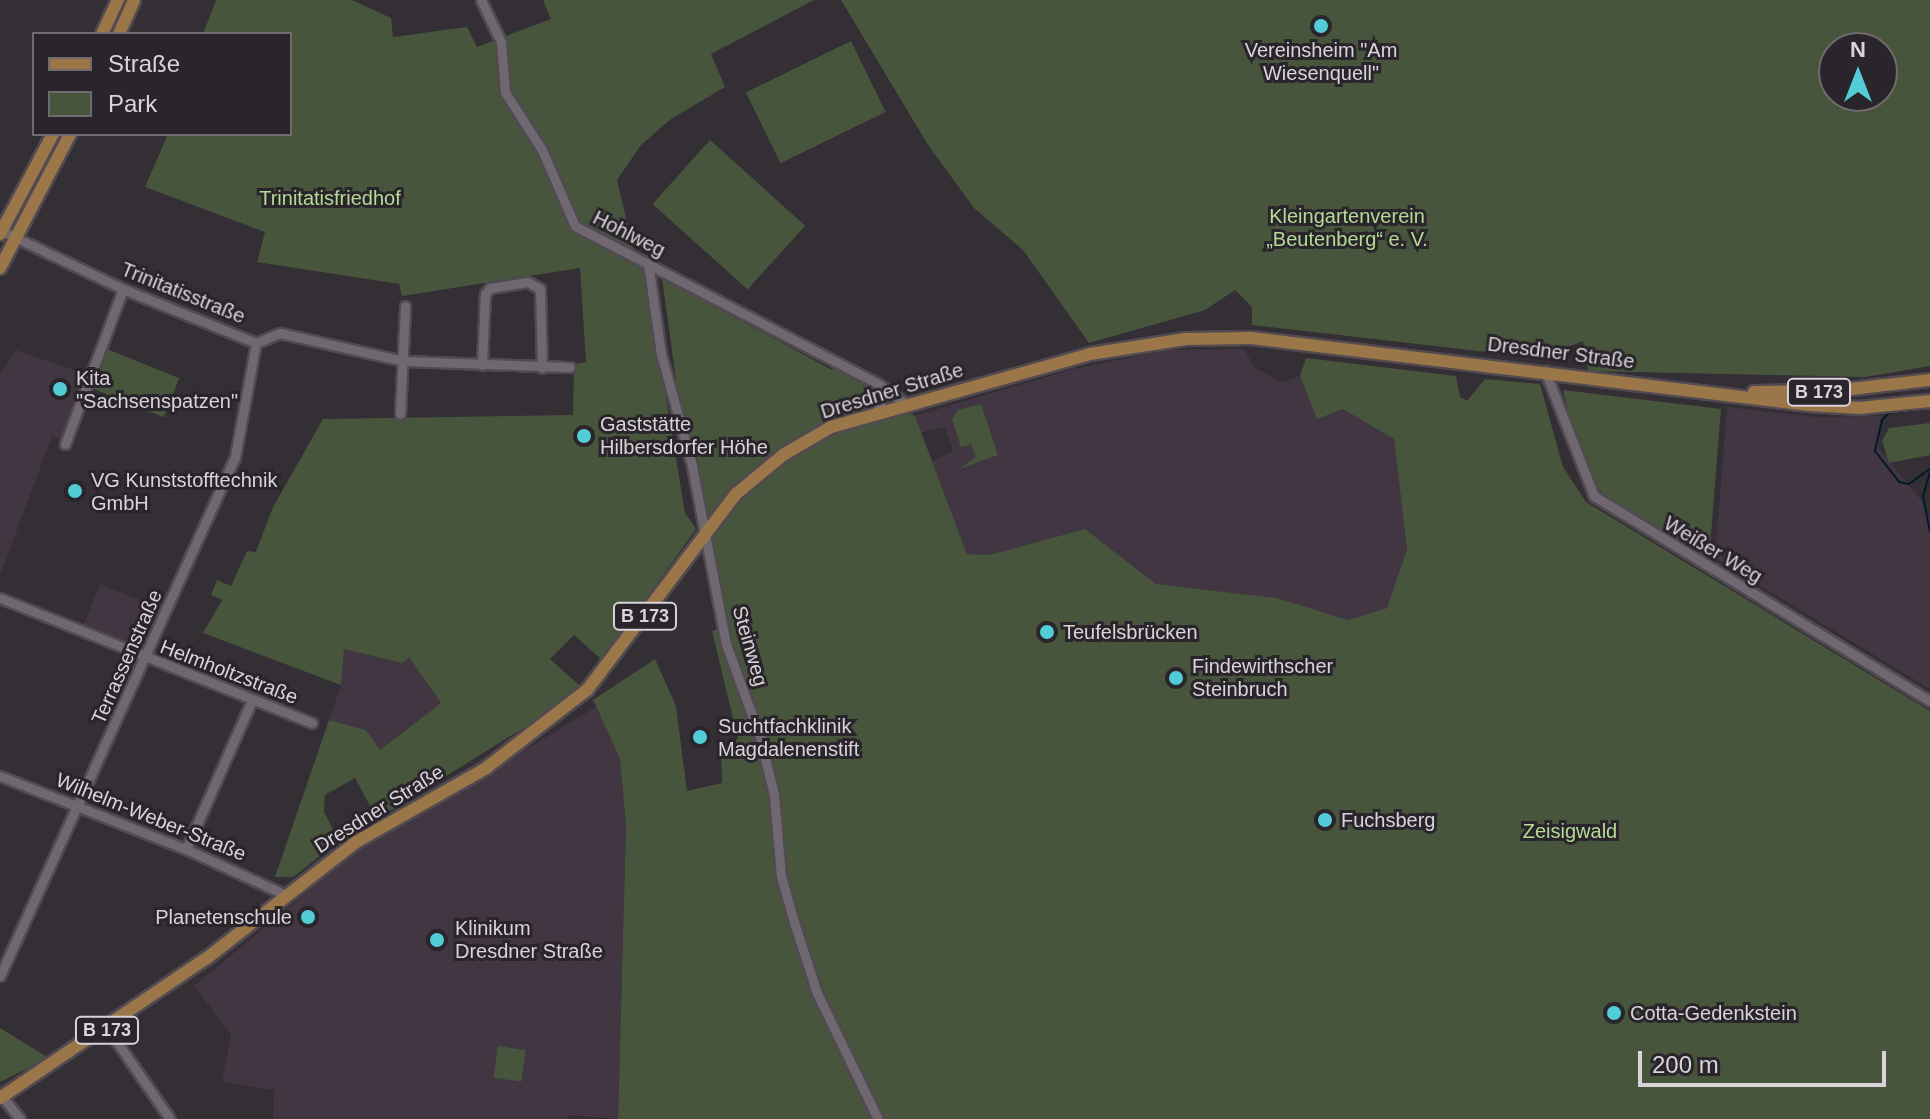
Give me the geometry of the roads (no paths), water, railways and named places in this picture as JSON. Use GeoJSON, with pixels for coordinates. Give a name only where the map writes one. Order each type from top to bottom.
{"type":"FeatureCollection","features":[{"type":"Feature","properties":{"kind":"main road"},"geometry":{"type":"LineString","coordinates":[[103,32],[118,0]]}},
{"type":"Feature","properties":{"kind":"main road"},"geometry":{"type":"LineString","coordinates":[[120,32],[134,0]]}},
{"type":"Feature","properties":{"kind":"main road"},"geometry":{"type":"LineString","coordinates":[[1,233],[52,136]]}},
{"type":"Feature","properties":{"kind":"main road"},"geometry":{"type":"LineString","coordinates":[[0,268],[69,136]]}},
{"type":"Feature","properties":{"kind":"main road","name":"Dresdner Straße"},"geometry":{"type":"LineString","coordinates":[[1,1096],[108,1029],[356,842],[486,768],[587,690],[736,494],[783,455],[831,427],[1090,354],[1186,339],[1302,341],[1706,391]]}},
{"type":"Feature","properties":{"kind":"main road","name":"B 173"},"geometry":{"type":"LineString","coordinates":[[1706,391],[1833,391],[1930,380]]}},
{"type":"Feature","properties":{"kind":"main road","name":"B 173"},"geometry":{"type":"LineString","coordinates":[[1706,391],[1845,408],[1930,401]]}},
{"type":"Feature","properties":{"kind":"street","name":"Hohlweg"},"geometry":{"type":"LineString","coordinates":[[481,0],[501,42],[505,92],[542,150],[575,226],[887,389],[909,406]]}},
{"type":"Feature","properties":{"kind":"street","name":"Trinitatisstraße"},"geometry":{"type":"LineString","coordinates":[[1,233],[123,289],[256,343],[280,333],[403,361],[570,367]]}},
{"type":"Feature","properties":{"kind":"street","name":"Steinweg"},"geometry":{"type":"LineString","coordinates":[[648,263],[664,363],[705,531],[726,644],[760,737],[774,795],[781,876],[817,993],[878,1119]]}},
{"type":"Feature","properties":{"kind":"street"},"geometry":{"type":"LineString","coordinates":[[482,365],[485,294],[490,288],[528,282],[540,289],[542,368]]}},
{"type":"Feature","properties":{"kind":"street"},"geometry":{"type":"LineString","coordinates":[[65,444],[123,289]]}},
{"type":"Feature","properties":{"kind":"street"},"geometry":{"type":"LineString","coordinates":[[400,414],[405,306]]}},
{"type":"Feature","properties":{"kind":"street","name":"Terrassenstraße"},"geometry":{"type":"LineString","coordinates":[[0,976],[3,961],[79,807],[235,457],[256,343]]}},
{"type":"Feature","properties":{"kind":"street","name":"Weißer Weg"},"geometry":{"type":"LineString","coordinates":[[1545,371],[1594,496],[1930,701]]}},
{"type":"Feature","properties":{"kind":"street"},"geometry":{"type":"LineString","coordinates":[[875,415],[887,389]]}},
{"type":"Feature","properties":{"kind":"street","name":"Helmholtzstraße"},"geometry":{"type":"LineString","coordinates":[[0,598],[145,659],[312,723]]}},
{"type":"Feature","properties":{"kind":"street"},"geometry":{"type":"LineString","coordinates":[[186,849],[252,700]]}},
{"type":"Feature","properties":{"kind":"street","name":"Wilhelm-Weber-Straße"},"geometry":{"type":"LineString","coordinates":[[0,776],[186,849],[286,895]]}},
{"type":"Feature","properties":{"kind":"street"},"geometry":{"type":"LineString","coordinates":[[108,1029],[170,1119]]}},
{"type":"Feature","properties":{"kind":"street"},"geometry":{"type":"LineString","coordinates":[[1,1096],[20,1119]]}},
{"type":"Feature","properties":{"kind":"waterway"},"geometry":{"type":"LineString","coordinates":[[1930,408],[1889,413],[1882,420],[1875,451],[1899,482],[1909,484],[1930,469]]}},
{"type":"Feature","properties":{"kind":"waterway"},"geometry":{"type":"LineString","coordinates":[[1930,472],[1923,496],[1930,531]]}},
{"type":"Feature","properties":{"kind":"place","name":"Vereinsheim \"Am Wiesenquell\""},"geometry":{"type":"Point","coordinates":[1321,26]}},
{"type":"Feature","properties":{"kind":"place","name":"Kita \"Sachsenspatzen\""},"geometry":{"type":"Point","coordinates":[60,389]}},
{"type":"Feature","properties":{"kind":"place","name":"Gaststätte Hilbersdorfer Höhe"},"geometry":{"type":"Point","coordinates":[584,436]}},
{"type":"Feature","properties":{"kind":"place","name":"VG Kunststofftechnik GmbH"},"geometry":{"type":"Point","coordinates":[75,491]}},
{"type":"Feature","properties":{"kind":"place","name":"Teufelsbrücken"},"geometry":{"type":"Point","coordinates":[1047,632]}},
{"type":"Feature","properties":{"kind":"place","name":"Findewirthscher Steinbruch"},"geometry":{"type":"Point","coordinates":[1176,678]}},
{"type":"Feature","properties":{"kind":"place","name":"Suchtfachklinik Magdalenenstift"},"geometry":{"type":"Point","coordinates":[700,737]}},
{"type":"Feature","properties":{"kind":"place","name":"Fuchsberg"},"geometry":{"type":"Point","coordinates":[1325,820]}},
{"type":"Feature","properties":{"kind":"place","name":"Planetenschule"},"geometry":{"type":"Point","coordinates":[308,917]}},
{"type":"Feature","properties":{"kind":"place","name":"Klinikum Dresdner Straße"},"geometry":{"type":"Point","coordinates":[437,940]}},
{"type":"Feature","properties":{"kind":"place","name":"Cotta-Gedenkstein"},"geometry":{"type":"Point","coordinates":[1614,1013]}},
{"type":"Feature","properties":{"kind":"park label","name":"Trinitatisfriedhof"},"geometry":{"type":"Point","coordinates":[330,198]}},
{"type":"Feature","properties":{"kind":"park label","name":"Kleingartenverein „Beutenberg“ e. V."},"geometry":{"type":"Point","coordinates":[1347,228]}},
{"type":"Feature","properties":{"kind":"park label","name":"Zeisigwald"},"geometry":{"type":"Point","coordinates":[1570,831]}}]}
